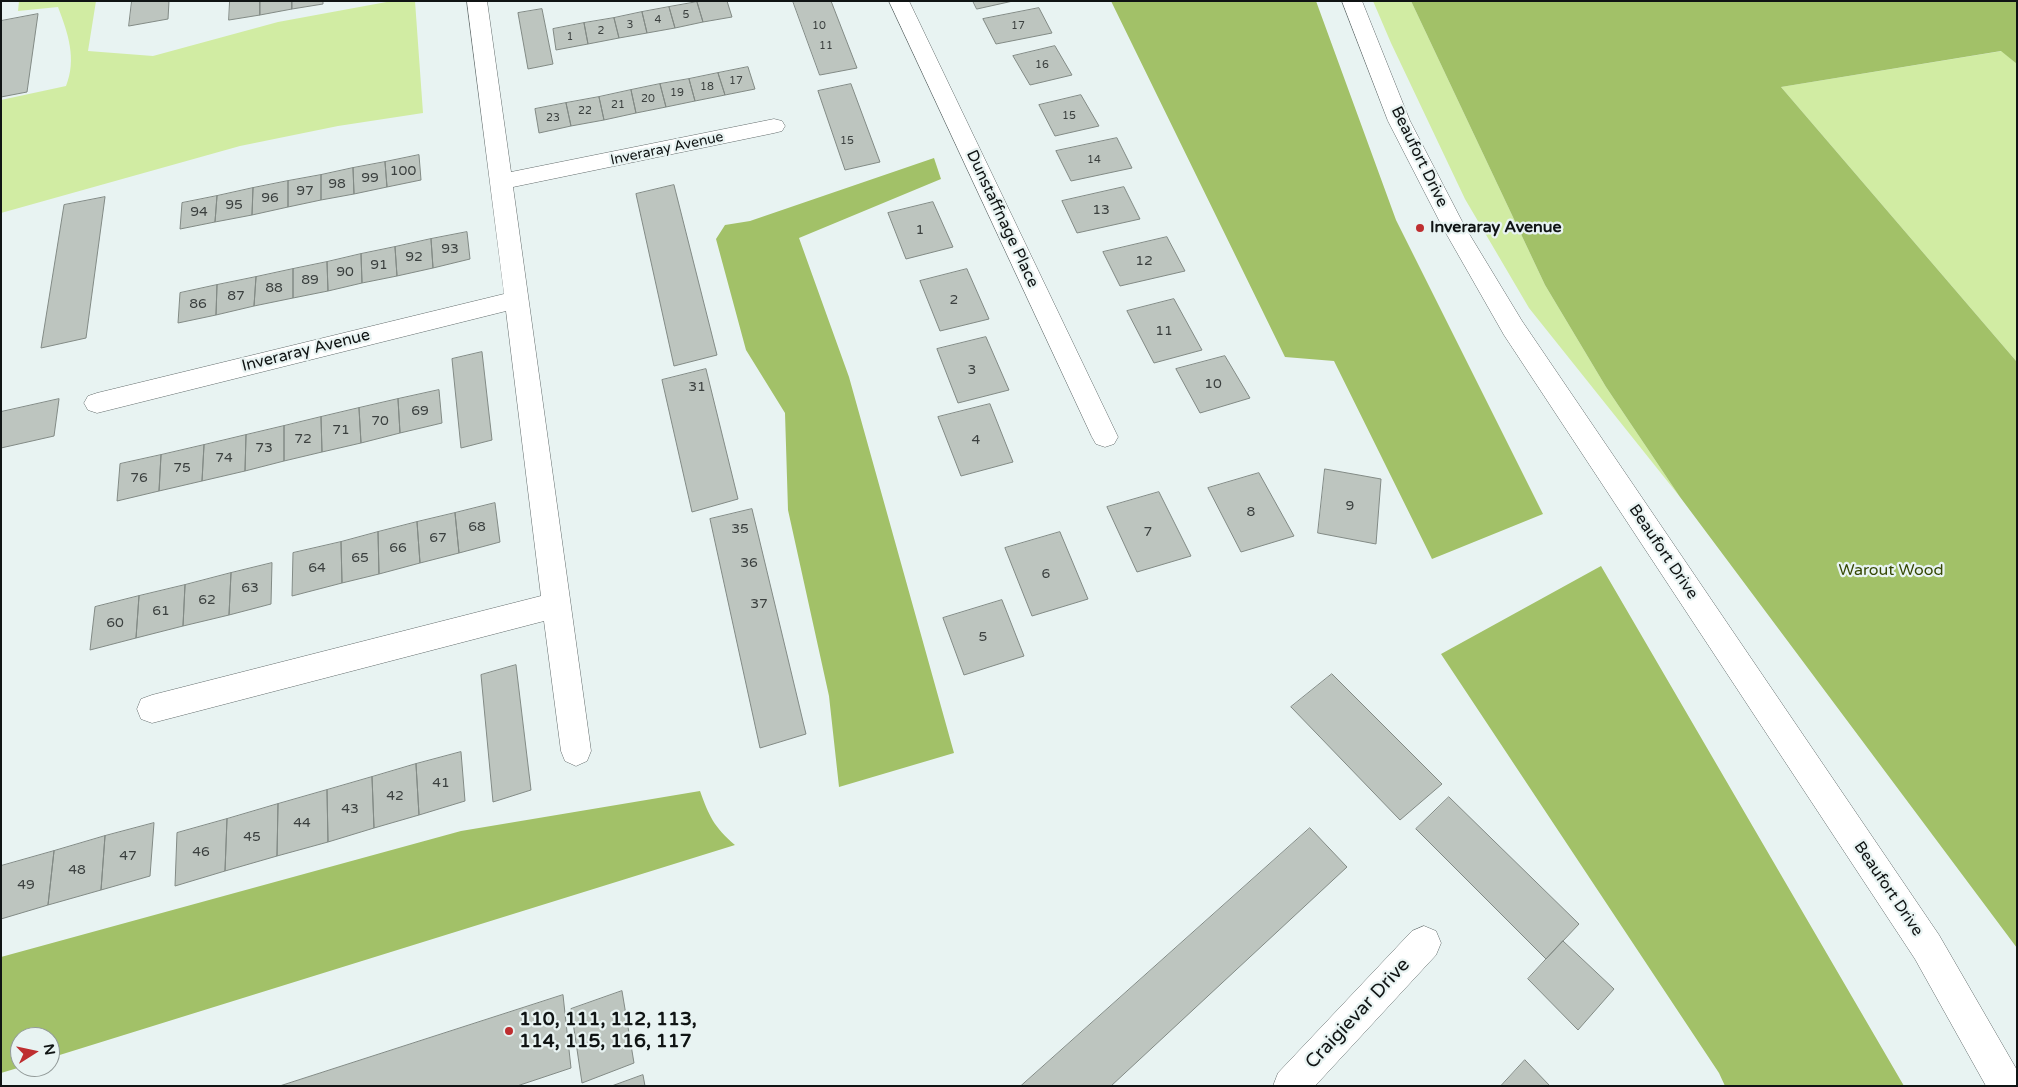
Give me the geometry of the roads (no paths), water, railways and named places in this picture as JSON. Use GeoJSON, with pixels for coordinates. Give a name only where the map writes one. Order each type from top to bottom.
{"type":"FeatureCollection","features":[{"type":"Feature","properties":{"kind":"street"},"geometry":{"type":"LineString","coordinates":[[477,1],[576,751]]}},
{"type":"Feature","properties":{"kind":"street","name":"Dunstaffnage Place"},"geometry":{"type":"LineString","coordinates":[[899,1],[1105,438]]}},
{"type":"Feature","properties":{"kind":"street","name":"Beaufort Drive"},"geometry":{"type":"LineString","coordinates":[[1352,1],[1399,121],[1454,228],[1513,328],[1927,947],[2006,1086]]}},
{"type":"Feature","properties":{"kind":"street","name":"Inveraray Avenue"},"geometry":{"type":"LineString","coordinates":[[500,182],[774,126]]}},
{"type":"Feature","properties":{"kind":"street","name":"Inveraray Avenue"},"geometry":{"type":"LineString","coordinates":[[97,403],[516,300]]}},
{"type":"Feature","properties":{"kind":"street"},"geometry":{"type":"LineString","coordinates":[[152,709],[556,605]]}},
{"type":"Feature","properties":{"kind":"street","name":"Craigievar Drive"},"geometry":{"type":"LineString","coordinates":[[1291,1086],[1424,943]]}},
{"type":"Feature","properties":{"kind":"place","name":"Inveraray Avenue"},"geometry":{"type":"Point","coordinates":[1420,228]}},
{"type":"Feature","properties":{"kind":"place","name":"110, 111, 112, 113, 114, 115, 116, 117"},"geometry":{"type":"Point","coordinates":[509,1031]}},
{"type":"Feature","properties":{"kind":"park label","name":"Warout Wood"},"geometry":{"type":"Point","coordinates":[1891,571]}}]}
